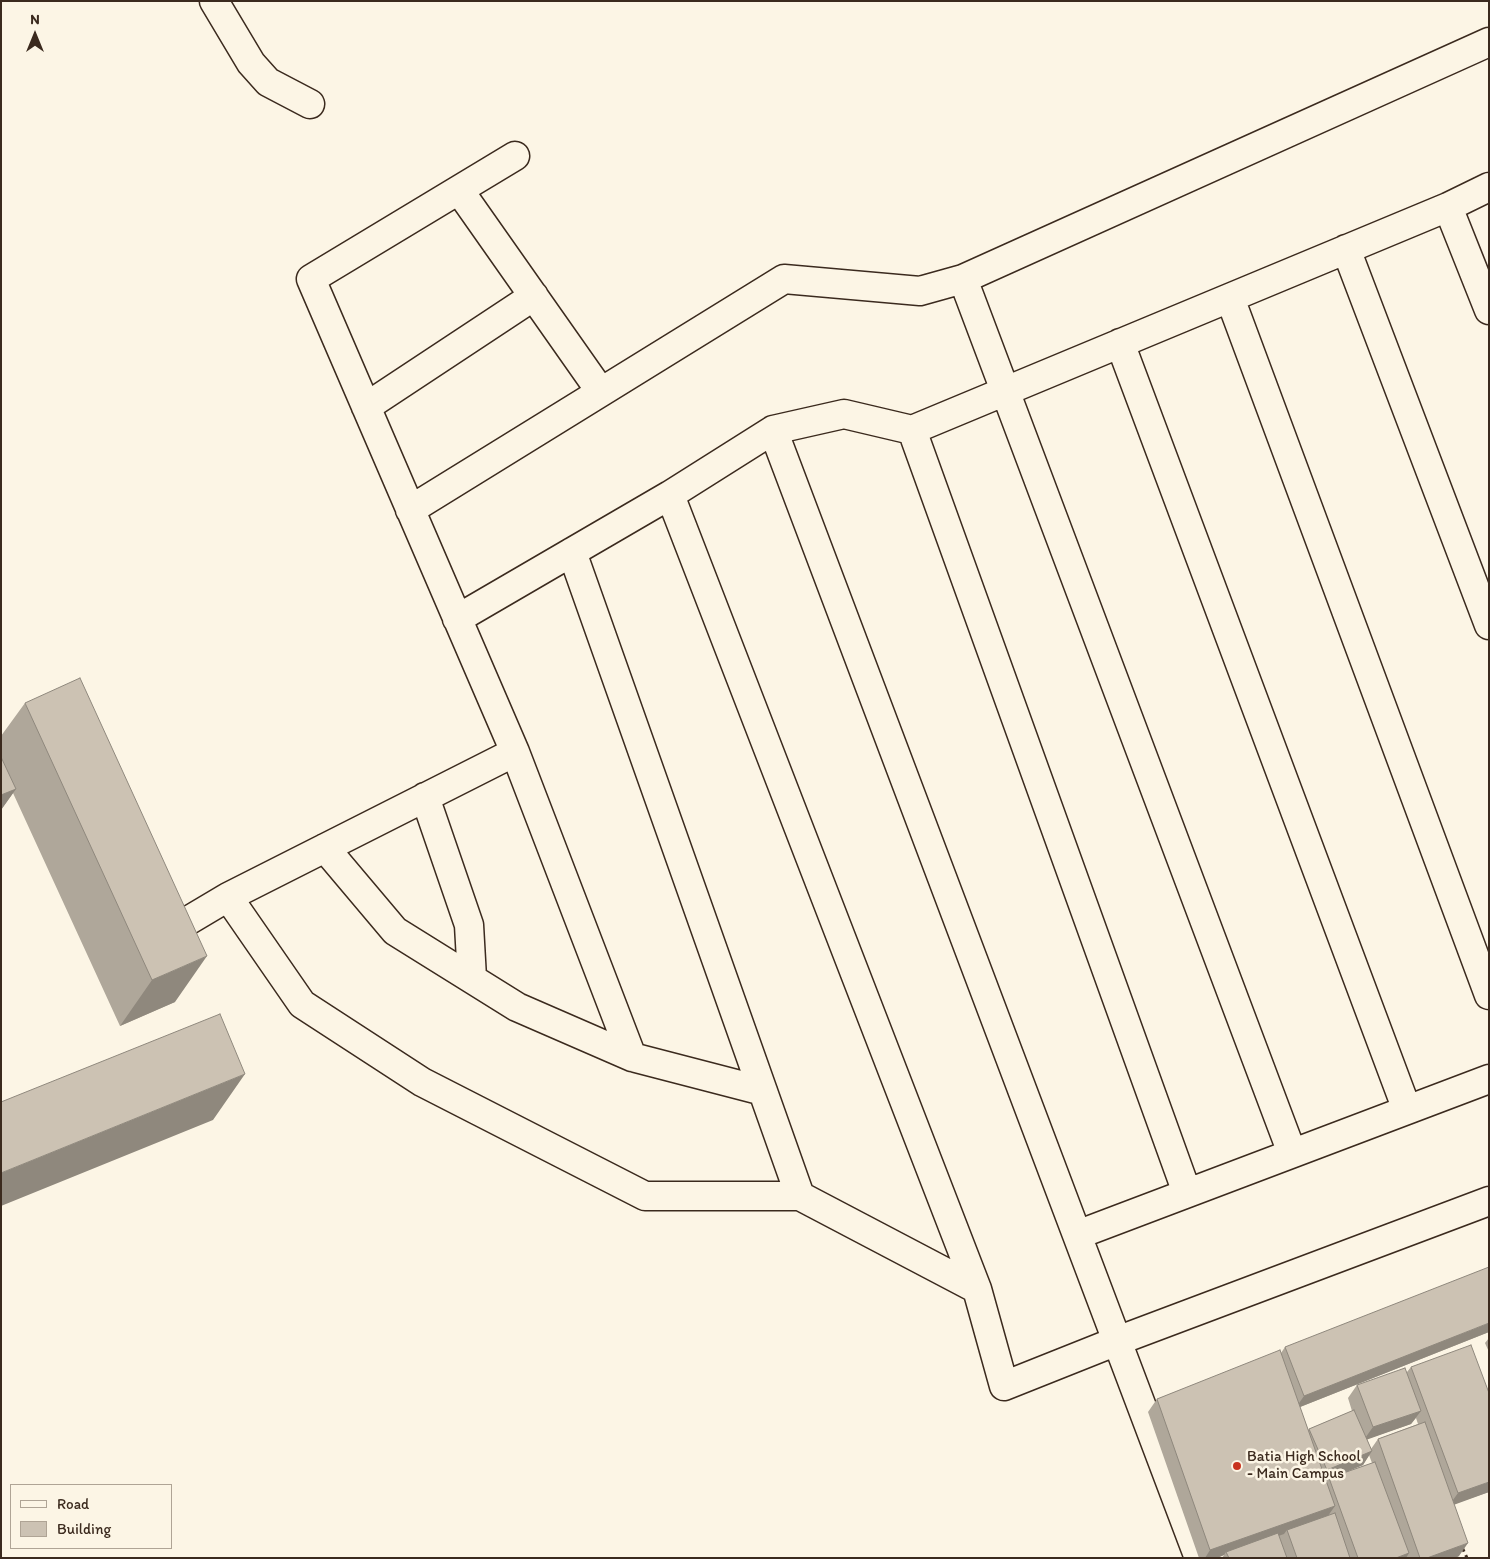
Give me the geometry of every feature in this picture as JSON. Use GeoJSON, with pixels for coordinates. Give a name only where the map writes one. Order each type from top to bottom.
{"type":"FeatureCollection","features":[{"type":"Feature","properties":{"kind":"street"},"geometry":{"type":"LineString","coordinates":[[214,1],[251,63],[268,82],[310,104]]}},
{"type":"Feature","properties":{"kind":"street"},"geometry":{"type":"LineString","coordinates":[[410,510],[784,279],[920,290],[963,279],[1489,42]]}},
{"type":"Feature","properties":{"kind":"street"},"geometry":{"type":"LineString","coordinates":[[515,156],[310,279],[515,752],[632,1057]]}},
{"type":"Feature","properties":{"kind":"street"},"geometry":{"type":"LineString","coordinates":[[457,619],[670,495],[773,430],[844,414],[912,430],[1448,206],[1489,186]]}},
{"type":"Feature","properties":{"kind":"street"},"geometry":{"type":"LineString","coordinates":[[458,190],[601,392]]}},
{"type":"Feature","properties":{"kind":"street"},"geometry":{"type":"LineString","coordinates":[[1448,206],[1489,310]]}},
{"type":"Feature","properties":{"kind":"street"},"geometry":{"type":"LineString","coordinates":[[1346,249],[1489,625]]}},
{"type":"Feature","properties":{"kind":"street"},"geometry":{"type":"LineString","coordinates":[[963,279],[1292,1153]]}},
{"type":"Feature","properties":{"kind":"street"},"geometry":{"type":"LineString","coordinates":[[366,407],[534,296]]}},
{"type":"Feature","properties":{"kind":"street"},"geometry":{"type":"LineString","coordinates":[[1230,298],[1489,995]]}},
{"type":"Feature","properties":{"kind":"street"},"geometry":{"type":"LineString","coordinates":[[1120,343],[1407,1110]]}},
{"type":"Feature","properties":{"kind":"street"},"geometry":{"type":"LineString","coordinates":[[773,430],[1199,1558]]}},
{"type":"Feature","properties":{"kind":"street"},"geometry":{"type":"LineString","coordinates":[[912,430],[1187,1193]]}},
{"type":"Feature","properties":{"kind":"street"},"geometry":{"type":"LineString","coordinates":[[670,495],[977,1289],[1004,1386],[1117,1341],[1489,1201]]}},
{"type":"Feature","properties":{"kind":"street"},"geometry":{"type":"LineString","coordinates":[[572,552],[800,1196]]}},
{"type":"Feature","properties":{"kind":"street"},"geometry":{"type":"LineString","coordinates":[[134,952],[228,897],[515,752]]}},
{"type":"Feature","properties":{"kind":"street"},"geometry":{"type":"LineString","coordinates":[[425,797],[469,926],[472,978]]}},
{"type":"Feature","properties":{"kind":"street"},"geometry":{"type":"LineString","coordinates":[[325,848],[395,931],[517,1006],[632,1057],[763,1091]]}},
{"type":"Feature","properties":{"kind":"street"},"geometry":{"type":"LineString","coordinates":[[228,897],[302,1004],[422,1082],[645,1196],[800,1196],[977,1289]]}},
{"type":"Feature","properties":{"kind":"street"},"geometry":{"type":"LineString","coordinates":[[1077,1235],[1489,1079]]}},
{"type":"Feature","properties":{"kind":"path"},"geometry":{"type":"LineString","coordinates":[[1460,1540],[1467,1558]]}},
{"type":"Feature","properties":{"kind":"building"},"geometry":{"type":"Polygon","coordinates":[[[80,678],[207,956],[152,980],[25,703],[80,678]]]}},
{"type":"Feature","properties":{"kind":"building"},"geometry":{"type":"Polygon","coordinates":[[[1,757],[16,789],[1,795],[1,757]]]}},
{"type":"Feature","properties":{"kind":"building"},"geometry":{"type":"Polygon","coordinates":[[[220,1014],[245,1074],[1,1173],[1,1102],[220,1014]]]}},
{"type":"Feature","properties":{"kind":"building"},"geometry":{"type":"Polygon","coordinates":[[[1489,1267],[1489,1323],[1304,1396],[1285,1347],[1489,1267]]]}},
{"type":"Feature","properties":{"kind":"building"},"geometry":{"type":"Polygon","coordinates":[[[1471,1345],[1489,1393],[1489,1482],[1458,1493],[1411,1367],[1471,1345]]]}},
{"type":"Feature","properties":{"kind":"building","name":"Batia High School - Main Campus"},"geometry":{"type":"Polygon","coordinates":[[[1280,1350],[1335,1506],[1210,1550],[1157,1399],[1280,1350]]]}},
{"type":"Feature","properties":{"kind":"building"},"geometry":{"type":"Polygon","coordinates":[[[1405,1368],[1421,1411],[1373,1427],[1357,1385],[1405,1368]]]}},
{"type":"Feature","properties":{"kind":"building"},"geometry":{"type":"Polygon","coordinates":[[[1354,1410],[1372,1451],[1327,1470],[1309,1429],[1354,1410]]]}},
{"type":"Feature","properties":{"kind":"building"},"geometry":{"type":"Polygon","coordinates":[[[1425,1422],[1468,1543],[1427,1558],[1420,1558],[1378,1439],[1425,1422]]]}},
{"type":"Feature","properties":{"kind":"building"},"geometry":{"type":"Polygon","coordinates":[[[1375,1462],[1409,1553],[1396,1558],[1358,1558],[1329,1478],[1375,1462]]]}},
{"type":"Feature","properties":{"kind":"building"},"geometry":{"type":"Polygon","coordinates":[[[1335,1513],[1350,1558],[1297,1558],[1287,1530],[1335,1513]]]}},
{"type":"Feature","properties":{"kind":"building"},"geometry":{"type":"Polygon","coordinates":[[[1278,1533],[1287,1558],[1229,1558],[1226,1552],[1278,1533]]]}},
{"type":"Feature","properties":{"kind":"place","name":"Batia High School - Main Campus"},"geometry":{"type":"Point","coordinates":[1237,1466]}}]}
